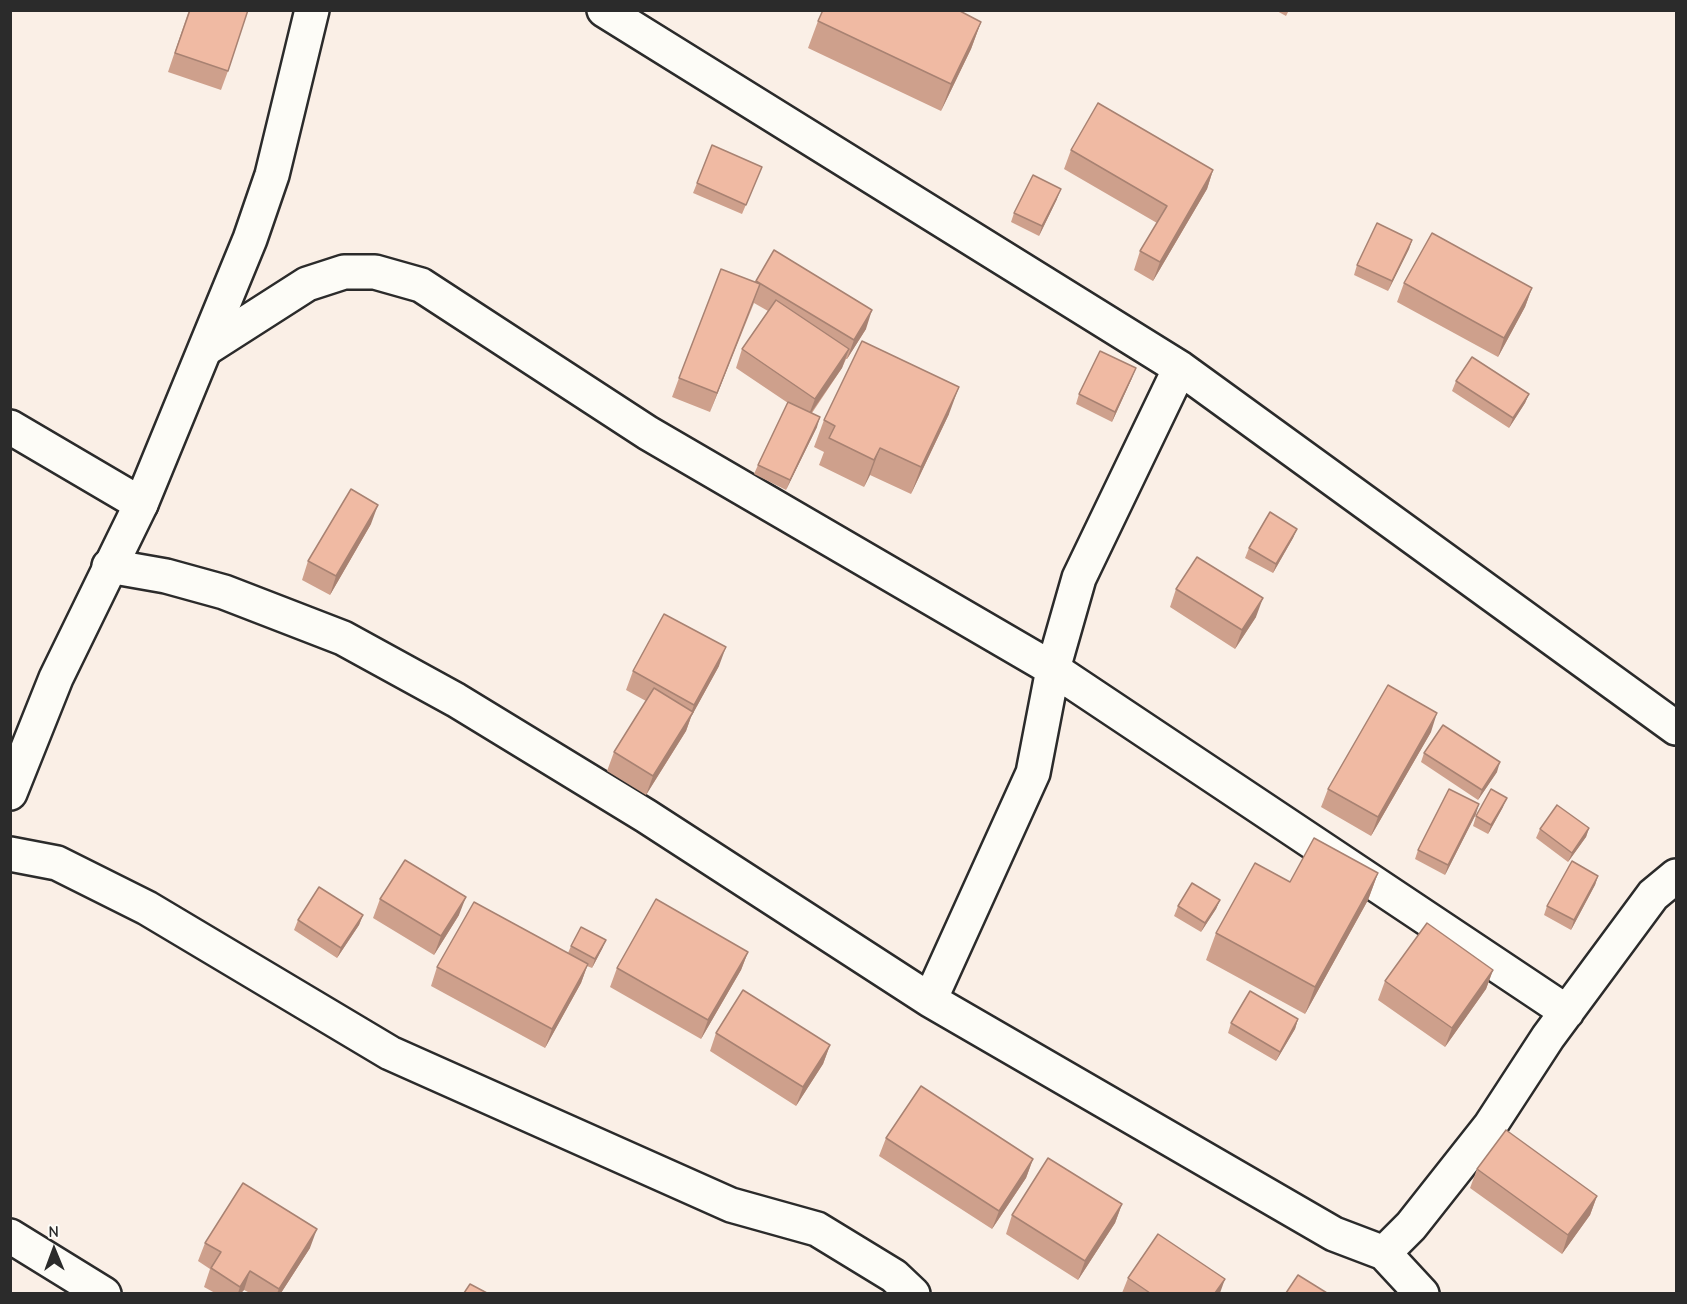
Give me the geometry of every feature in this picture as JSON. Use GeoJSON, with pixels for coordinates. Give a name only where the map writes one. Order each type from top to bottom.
{"type":"FeatureCollection","features":[{"type":"Feature","properties":{"kind":"street"},"geometry":{"type":"LineString","coordinates":[[10,793],[56,678],[141,504],[207,348],[272,175],[312,10]]}},
{"type":"Feature","properties":{"kind":"street"},"geometry":{"type":"LineString","coordinates":[[604,10],[1180,368],[1677,728]]}},
{"type":"Feature","properties":{"kind":"street"},"geometry":{"type":"LineString","coordinates":[[207,348],[307,284],[344,272],[375,272],[421,285],[648,433],[1053,669],[1567,1012]]}},
{"type":"Feature","properties":{"kind":"street"},"geometry":{"type":"LineString","coordinates":[[930,1000],[1033,773],[1053,669],[1079,578],[1180,368]]}},
{"type":"Feature","properties":{"kind":"street"},"geometry":{"type":"LineString","coordinates":[[10,427],[141,504]]}},
{"type":"Feature","properties":{"kind":"street"},"geometry":{"type":"LineString","coordinates":[[109,566],[166,576],[224,592],[343,638],[456,700],[646,816],[930,1000],[1334,1234],[1384,1253],[1422,1293]]}},
{"type":"Feature","properties":{"kind":"street"},"geometry":{"type":"LineString","coordinates":[[10,854],[57,863],[147,908],[390,1053],[731,1205],[817,1228],[894,1276],[913,1293]]}},
{"type":"Feature","properties":{"kind":"street"},"geometry":{"type":"LineString","coordinates":[[1384,1253],[1412,1226],[1490,1126],[1567,1012],[1653,896],[1677,876]]}},
{"type":"Feature","properties":{"kind":"street"},"geometry":{"type":"LineString","coordinates":[[10,1236],[104,1293]]}},
{"type":"Feature","properties":{"kind":"building"},"geometry":{"type":"Polygon","coordinates":[[[190,10],[248,10],[228,71],[175,53],[190,10]]]}},
{"type":"Feature","properties":{"kind":"building"},"geometry":{"type":"Polygon","coordinates":[[[823,10],[958,10],[981,22],[951,84],[818,21],[823,10]]]}},
{"type":"Feature","properties":{"kind":"building"},"geometry":{"type":"Polygon","coordinates":[[[1098,103],[1213,170],[1160,262],[1140,251],[1167,206],[1071,150],[1098,103]]]}},
{"type":"Feature","properties":{"kind":"building"},"geometry":{"type":"Polygon","coordinates":[[[712,145],[762,167],[746,205],[697,183],[712,145]]]}},
{"type":"Feature","properties":{"kind":"building"},"geometry":{"type":"Polygon","coordinates":[[[1033,175],[1061,189],[1042,226],[1014,213],[1033,175]]]}},
{"type":"Feature","properties":{"kind":"building"},"geometry":{"type":"Polygon","coordinates":[[[1377,223],[1412,240],[1392,281],[1357,265],[1377,223]]]}},
{"type":"Feature","properties":{"kind":"building"},"geometry":{"type":"Polygon","coordinates":[[[1432,233],[1532,288],[1504,338],[1404,283],[1432,233]]]}},
{"type":"Feature","properties":{"kind":"building"},"geometry":{"type":"Polygon","coordinates":[[[774,250],[872,310],[854,340],[756,281],[774,250]]]}},
{"type":"Feature","properties":{"kind":"building"},"geometry":{"type":"Polygon","coordinates":[[[721,269],[760,284],[717,393],[679,378],[721,269]]]}},
{"type":"Feature","properties":{"kind":"building"},"geometry":{"type":"Polygon","coordinates":[[[776,300],[849,349],[815,399],[742,349],[776,300]]]}},
{"type":"Feature","properties":{"kind":"building"},"geometry":{"type":"Polygon","coordinates":[[[862,341],[959,387],[921,467],[880,448],[874,460],[829,438],[835,426],[824,420],[862,341]]]}},
{"type":"Feature","properties":{"kind":"building"},"geometry":{"type":"Polygon","coordinates":[[[1100,351],[1136,368],[1115,412],[1079,394],[1100,351]]]}},
{"type":"Feature","properties":{"kind":"building"},"geometry":{"type":"Polygon","coordinates":[[[1472,357],[1529,394],[1513,418],[1456,381],[1472,357]]]}},
{"type":"Feature","properties":{"kind":"building"},"geometry":{"type":"Polygon","coordinates":[[[788,402],[820,417],[790,480],[758,465],[788,402]]]}},
{"type":"Feature","properties":{"kind":"building"},"geometry":{"type":"Polygon","coordinates":[[[351,489],[378,505],[336,576],[308,561],[351,489]]]}},
{"type":"Feature","properties":{"kind":"building"},"geometry":{"type":"Polygon","coordinates":[[[1270,512],[1297,529],[1276,564],[1249,548],[1270,512]]]}},
{"type":"Feature","properties":{"kind":"building"},"geometry":{"type":"Polygon","coordinates":[[[1197,557],[1263,598],[1242,630],[1176,589],[1197,557]]]}},
{"type":"Feature","properties":{"kind":"building"},"geometry":{"type":"Polygon","coordinates":[[[664,614],[726,647],[694,705],[633,671],[664,614]]]}},
{"type":"Feature","properties":{"kind":"building"},"geometry":{"type":"Polygon","coordinates":[[[1388,685],[1437,713],[1378,817],[1328,789],[1388,685]]]}},
{"type":"Feature","properties":{"kind":"building"},"geometry":{"type":"Polygon","coordinates":[[[654,688],[693,712],[653,776],[614,752],[654,688]]]}},
{"type":"Feature","properties":{"kind":"building"},"geometry":{"type":"Polygon","coordinates":[[[1443,725],[1500,762],[1482,790],[1424,753],[1443,725]]]}},
{"type":"Feature","properties":{"kind":"building"},"geometry":{"type":"Polygon","coordinates":[[[1449,789],[1479,804],[1448,865],[1418,850],[1449,789]]]}},
{"type":"Feature","properties":{"kind":"building"},"geometry":{"type":"Polygon","coordinates":[[[1491,789],[1507,798],[1491,825],[1476,816],[1491,789]]]}},
{"type":"Feature","properties":{"kind":"building"},"geometry":{"type":"Polygon","coordinates":[[[1557,805],[1589,828],[1572,853],[1540,829],[1557,805]]]}},
{"type":"Feature","properties":{"kind":"building"},"geometry":{"type":"Polygon","coordinates":[[[1314,838],[1378,873],[1315,987],[1216,933],[1255,863],[1290,882],[1314,838]]]}},
{"type":"Feature","properties":{"kind":"building"},"geometry":{"type":"Polygon","coordinates":[[[405,860],[466,897],[441,936],[380,899],[405,860]]]}},
{"type":"Feature","properties":{"kind":"building"},"geometry":{"type":"Polygon","coordinates":[[[1572,861],[1598,876],[1574,920],[1547,906],[1572,861]]]}},
{"type":"Feature","properties":{"kind":"building"},"geometry":{"type":"Polygon","coordinates":[[[1192,883],[1220,900],[1205,923],[1178,906],[1192,883]]]}},
{"type":"Feature","properties":{"kind":"building"},"geometry":{"type":"Polygon","coordinates":[[[319,887],[363,915],[341,948],[298,920],[319,887]]]}},
{"type":"Feature","properties":{"kind":"building"},"geometry":{"type":"Polygon","coordinates":[[[656,899],[748,952],[708,1020],[617,968],[656,899]]]}},
{"type":"Feature","properties":{"kind":"building"},"geometry":{"type":"Polygon","coordinates":[[[474,902],[588,964],[552,1029],[437,967],[474,902]]]}},
{"type":"Feature","properties":{"kind":"building"},"geometry":{"type":"Polygon","coordinates":[[[1427,923],[1493,970],[1452,1028],[1385,981],[1427,923]]]}},
{"type":"Feature","properties":{"kind":"building"},"geometry":{"type":"Polygon","coordinates":[[[581,927],[606,940],[595,959],[571,946],[581,927]]]}},
{"type":"Feature","properties":{"kind":"building"},"geometry":{"type":"Polygon","coordinates":[[[743,990],[830,1045],[803,1087],[716,1033],[743,990]]]}},
{"type":"Feature","properties":{"kind":"building"},"geometry":{"type":"Polygon","coordinates":[[[1250,991],[1298,1019],[1280,1052],[1231,1023],[1250,991]]]}},
{"type":"Feature","properties":{"kind":"building"},"geometry":{"type":"Polygon","coordinates":[[[921,1086],[1033,1159],[999,1211],[886,1138],[921,1086]]]}},
{"type":"Feature","properties":{"kind":"building"},"geometry":{"type":"Polygon","coordinates":[[[1506,1130],[1597,1196],[1568,1235],[1477,1169],[1506,1130]]]}},
{"type":"Feature","properties":{"kind":"building"},"geometry":{"type":"Polygon","coordinates":[[[1048,1158],[1122,1204],[1085,1261],[1012,1215],[1048,1158]]]}},
{"type":"Feature","properties":{"kind":"building"},"geometry":{"type":"Polygon","coordinates":[[[243,1183],[317,1229],[279,1289],[250,1271],[240,1287],[211,1268],[221,1252],[205,1243],[243,1183]]]}},
{"type":"Feature","properties":{"kind":"building"},"geometry":{"type":"Polygon","coordinates":[[[1158,1234],[1225,1279],[1215,1293],[1150,1293],[1128,1278],[1158,1234]]]}},
{"type":"Feature","properties":{"kind":"building"},"geometry":{"type":"Polygon","coordinates":[[[1298,1275],[1327,1293],[1286,1293],[1298,1275]]]}},
{"type":"Feature","properties":{"kind":"building"},"geometry":{"type":"Polygon","coordinates":[[[470,1284],[487,1293],[464,1293],[470,1284]]]}}]}
